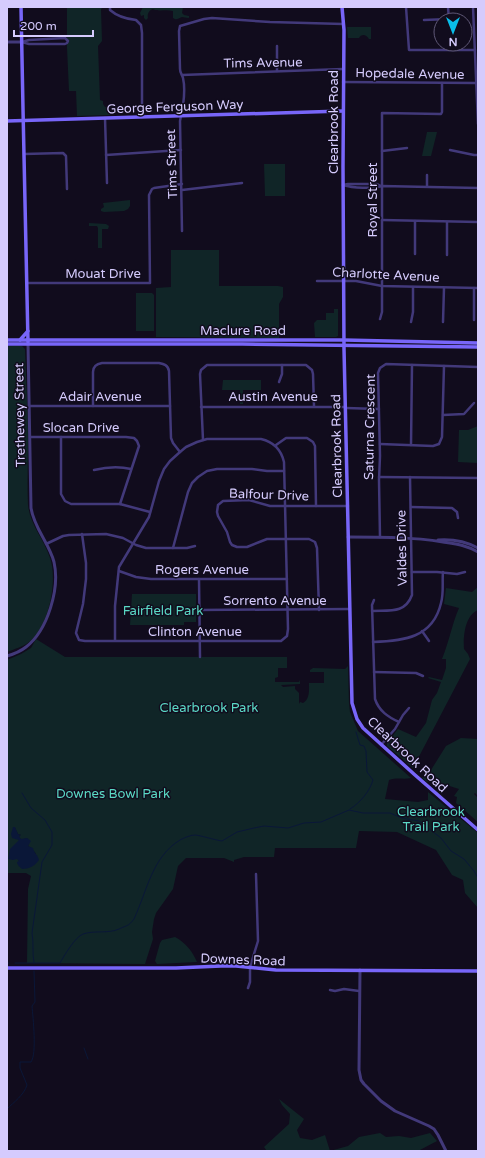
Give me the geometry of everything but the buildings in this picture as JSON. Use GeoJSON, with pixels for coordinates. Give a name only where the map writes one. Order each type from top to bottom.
{"type":"FeatureCollection","features":[{"type":"Feature","properties":{"kind":"main road","name":"Trethewey Street"},"geometry":{"type":"LineString","coordinates":[[21,7],[28,342]]}},
{"type":"Feature","properties":{"kind":"main road","name":"Clearbrook Road"},"geometry":{"type":"LineString","coordinates":[[342,7],[344,82],[343,280],[352,702],[355,715],[360,724],[381,745],[478,830]]}},
{"type":"Feature","properties":{"kind":"main road","name":"George Ferguson Way"},"geometry":{"type":"LineString","coordinates":[[7,121],[343,111]]}},
{"type":"Feature","properties":{"kind":"main road"},"geometry":{"type":"LineString","coordinates":[[20,340],[28,331]]}},
{"type":"Feature","properties":{"kind":"main road","name":"Maclure Road"},"geometry":{"type":"LineString","coordinates":[[7,340],[20,340],[28,342]]}},
{"type":"Feature","properties":{"kind":"main road","name":"Maclure Road"},"geometry":{"type":"LineString","coordinates":[[7,344],[28,342],[478,343]]}},
{"type":"Feature","properties":{"kind":"main road","name":"Maclure Road"},"geometry":{"type":"LineString","coordinates":[[344,343],[478,347]]}},
{"type":"Feature","properties":{"kind":"main road","name":"Downes Road"},"geometry":{"type":"LineString","coordinates":[[7,968],[176,968],[220,966],[276,970],[478,971]]}},
{"type":"Feature","properties":{"kind":"street"},"geometry":{"type":"LineString","coordinates":[[110,7],[111,11],[122,18],[138,21],[142,29],[142,117]]}},
{"type":"Feature","properties":{"kind":"street"},"geometry":{"type":"LineString","coordinates":[[406,7],[409,50],[433,50]]}},
{"type":"Feature","properties":{"kind":"street"},"geometry":{"type":"LineString","coordinates":[[473,7],[478,124]]}},
{"type":"Feature","properties":{"kind":"street","name":"Tims Street"},"geometry":{"type":"LineString","coordinates":[[182,232],[180,121],[184,101],[184,80],[180,72],[180,26],[212,18],[270,22],[343,24]]}},
{"type":"Feature","properties":{"kind":"street"},"geometry":{"type":"LineString","coordinates":[[424,20],[433,20]]}},
{"type":"Feature","properties":{"kind":"street"},"geometry":{"type":"LineString","coordinates":[[7,42],[65,38],[68,41],[66,44],[29,44],[22,42]]}},
{"type":"Feature","properties":{"kind":"street"},"geometry":{"type":"LineString","coordinates":[[277,46],[277,71]]}},
{"type":"Feature","properties":{"kind":"street","name":"Tims Avenue"},"geometry":{"type":"LineString","coordinates":[[182,74],[343,69]]}},
{"type":"Feature","properties":{"kind":"street","name":"Hopedale Avenue"},"geometry":{"type":"LineString","coordinates":[[344,82],[476,83]]}},
{"type":"Feature","properties":{"kind":"street","name":"Royal Street"},"geometry":{"type":"LineString","coordinates":[[380,319],[382,312],[382,113],[441,114],[442,83]]}},
{"type":"Feature","properties":{"kind":"street"},"geometry":{"type":"LineString","coordinates":[[105,118],[107,183]]}},
{"type":"Feature","properties":{"kind":"street"},"geometry":{"type":"LineString","coordinates":[[382,151],[407,148]]}},
{"type":"Feature","properties":{"kind":"street"},"geometry":{"type":"LineString","coordinates":[[106,155],[181,150]]}},
{"type":"Feature","properties":{"kind":"street"},"geometry":{"type":"LineString","coordinates":[[450,150],[478,155]]}},
{"type":"Feature","properties":{"kind":"street"},"geometry":{"type":"LineString","coordinates":[[24,154],[63,153],[66,156],[67,189]]}},
{"type":"Feature","properties":{"kind":"street"},"geometry":{"type":"LineString","coordinates":[[426,186],[427,175]]}},
{"type":"Feature","properties":{"kind":"street"},"geometry":{"type":"LineString","coordinates":[[182,190],[242,183]]}},
{"type":"Feature","properties":{"kind":"street","name":"Mouat Drive"},"geometry":{"type":"LineString","coordinates":[[27,283],[150,283],[149,195],[154,188],[182,184]]}},
{"type":"Feature","properties":{"kind":"street"},"geometry":{"type":"LineString","coordinates":[[343,185],[348,187],[426,186],[478,188]]}},
{"type":"Feature","properties":{"kind":"street"},"geometry":{"type":"LineString","coordinates":[[382,220],[478,222]]}},
{"type":"Feature","properties":{"kind":"street"},"geometry":{"type":"LineString","coordinates":[[415,221],[415,254]]}},
{"type":"Feature","properties":{"kind":"street"},"geometry":{"type":"LineString","coordinates":[[447,255],[448,222]]}},
{"type":"Feature","properties":{"kind":"street","name":"Charlotte Avenue"},"geometry":{"type":"LineString","coordinates":[[317,281],[343,280],[382,286],[478,288]]}},
{"type":"Feature","properties":{"kind":"street"},"geometry":{"type":"LineString","coordinates":[[411,322],[413,312],[413,287]]}},
{"type":"Feature","properties":{"kind":"street"},"geometry":{"type":"LineString","coordinates":[[443,322],[444,288]]}},
{"type":"Feature","properties":{"kind":"street"},"geometry":{"type":"LineString","coordinates":[[474,288],[474,320]]}},
{"type":"Feature","properties":{"kind":"street","name":"Trethewey Street"},"geometry":{"type":"LineString","coordinates":[[7,656],[30,644],[43,627],[51,604],[54,589],[54,563],[36,524],[31,508],[28,342]]}},
{"type":"Feature","properties":{"kind":"street"},"geometry":{"type":"LineString","coordinates":[[93,406],[93,372],[94,367],[98,364],[158,363],[165,365],[169,369],[171,440],[180,452]]}},
{"type":"Feature","properties":{"kind":"street","name":"Saturna Crescent"},"geometry":{"type":"LineString","coordinates":[[380,537],[378,373],[380,368],[386,364],[478,367]]}},
{"type":"Feature","properties":{"kind":"street"},"geometry":{"type":"LineString","coordinates":[[203,440],[200,374],[201,370],[207,365],[306,365],[312,370],[313,374],[314,406]]}},
{"type":"Feature","properties":{"kind":"street"},"geometry":{"type":"LineString","coordinates":[[279,382],[282,374],[282,365]]}},
{"type":"Feature","properties":{"kind":"street"},"geometry":{"type":"LineString","coordinates":[[411,445],[412,365]]}},
{"type":"Feature","properties":{"kind":"street"},"geometry":{"type":"LineString","coordinates":[[380,444],[433,446],[439,444],[442,437],[444,366]]}},
{"type":"Feature","properties":{"kind":"street"},"geometry":{"type":"LineString","coordinates":[[443,415],[464,414],[474,403]]}},
{"type":"Feature","properties":{"kind":"street","name":"Adair Avenue"},"geometry":{"type":"LineString","coordinates":[[30,406],[170,406]]}},
{"type":"Feature","properties":{"kind":"street","name":"Austin Avenue"},"geometry":{"type":"LineString","coordinates":[[202,406],[314,406],[378,409]]}},
{"type":"Feature","properties":{"kind":"street","name":"Slocan Drive"},"geometry":{"type":"LineString","coordinates":[[30,437],[134,438],[139,446],[120,504]]}},
{"type":"Feature","properties":{"kind":"street"},"geometry":{"type":"LineString","coordinates":[[60,437],[61,494],[63,499],[71,504],[120,504],[150,512]]}},
{"type":"Feature","properties":{"kind":"street"},"geometry":{"type":"LineString","coordinates":[[114,641],[118,571],[147,521],[164,469],[180,452],[192,444],[212,438],[254,438],[268,441],[276,445],[286,438],[307,438],[313,442],[315,446],[316,506]]}},
{"type":"Feature","properties":{"kind":"street","name":"Clinton Avenue"},"geometry":{"type":"LineString","coordinates":[[82,534],[86,563],[86,580],[83,604],[76,630],[79,640],[85,642],[281,641],[286,638],[288,633],[288,610],[284,462],[282,454],[276,445]]}},
{"type":"Feature","properties":{"kind":"street"},"geometry":{"type":"LineString","coordinates":[[94,470],[104,468],[131,469]]}},
{"type":"Feature","properties":{"kind":"street"},"geometry":{"type":"LineString","coordinates":[[173,548],[188,492],[192,483],[198,476],[217,469],[284,471]]}},
{"type":"Feature","properties":{"kind":"street"},"geometry":{"type":"LineString","coordinates":[[379,477],[478,478]]}},
{"type":"Feature","properties":{"kind":"street","name":"Valdes Drive"},"geometry":{"type":"LineString","coordinates":[[372,611],[397,610],[405,606],[412,595],[410,477]]}},
{"type":"Feature","properties":{"kind":"street","name":"Balfour Drive"},"geometry":{"type":"LineString","coordinates":[[286,539],[267,539],[245,548],[237,548],[230,542],[227,532],[217,512],[218,505],[223,501],[249,500],[270,506],[348,506]]}},
{"type":"Feature","properties":{"kind":"street"},"geometry":{"type":"LineString","coordinates":[[411,507],[452,508],[457,512],[458,518]]}},
{"type":"Feature","properties":{"kind":"street"},"geometry":{"type":"LineString","coordinates":[[46,544],[63,536],[82,534],[110,535],[123,538],[133,544],[146,548],[186,548],[195,546]]}},
{"type":"Feature","properties":{"kind":"street"},"geometry":{"type":"LineString","coordinates":[[348,537],[436,540],[461,544],[478,552]]}},
{"type":"Feature","properties":{"kind":"street"},"geometry":{"type":"LineString","coordinates":[[286,539],[309,539],[317,544],[319,610]]}},
{"type":"Feature","properties":{"kind":"street"},"geometry":{"type":"LineString","coordinates":[[436,540],[458,541],[478,548]]}},
{"type":"Feature","properties":{"kind":"street","name":"Rogers Avenue"},"geometry":{"type":"LineString","coordinates":[[118,571],[147,579],[287,579]]}},
{"type":"Feature","properties":{"kind":"street"},"geometry":{"type":"LineString","coordinates":[[412,572],[443,572],[457,574],[465,572]]}},
{"type":"Feature","properties":{"kind":"street"},"geometry":{"type":"LineString","coordinates":[[373,642],[405,640],[422,632],[430,625],[436,617],[441,603],[443,572]]}},
{"type":"Feature","properties":{"kind":"street"},"geometry":{"type":"LineString","coordinates":[[199,579],[200,657]]}},
{"type":"Feature","properties":{"kind":"street"},"geometry":{"type":"LineString","coordinates":[[374,600],[372,605],[374,694],[377,703],[385,714],[399,722]]}},
{"type":"Feature","properties":{"kind":"street","name":"Sorrento Avenue"},"geometry":{"type":"LineString","coordinates":[[199,610],[350,610]]}},
{"type":"Feature","properties":{"kind":"street"},"geometry":{"type":"LineString","coordinates":[[422,632],[429,641]]}},
{"type":"Feature","properties":{"kind":"street"},"geometry":{"type":"LineString","coordinates":[[374,672],[416,673],[423,676]]}},
{"type":"Feature","properties":{"kind":"street"},"geometry":{"type":"LineString","coordinates":[[381,745],[395,729],[402,715],[409,708]]}},
{"type":"Feature","properties":{"kind":"street"},"geometry":{"type":"LineString","coordinates":[[248,988],[250,982],[250,967],[258,941],[256,874]]}},
{"type":"Feature","properties":{"kind":"street"},"geometry":{"type":"LineString","coordinates":[[360,970],[359,1070],[361,1080],[373,1094],[389,1107],[434,1129],[446,1151]]}},
{"type":"Feature","properties":{"kind":"street"},"geometry":{"type":"LineString","coordinates":[[330,990],[335,991],[344,989],[360,991]]}},
{"type":"Feature","properties":{"kind":"green space"},"geometry":{"type":"Polygon","coordinates":[[[67,7],[103,7],[101,9],[102,41],[98,46],[100,100],[103,101],[105,107],[109,107],[110,115],[77,116],[76,91],[69,91],[67,7]]]}},
{"type":"Feature","properties":{"kind":"green space"},"geometry":{"type":"Polygon","coordinates":[[[143,7],[183,7],[182,13],[189,16],[189,18],[182,17],[176,19],[173,18],[173,11],[153,9],[150,10],[146,20],[144,15],[141,16],[140,13],[143,7]]]}},
{"type":"Feature","properties":{"kind":"green space"},"geometry":{"type":"Polygon","coordinates":[[[347,27],[371,27],[371,39],[364,35],[359,38],[348,38],[347,27]]]}},
{"type":"Feature","properties":{"kind":"green space"},"geometry":{"type":"Polygon","coordinates":[[[427,132],[437,132],[431,156],[422,156],[427,132]]]}},
{"type":"Feature","properties":{"kind":"green space"},"geometry":{"type":"Polygon","coordinates":[[[264,164],[285,164],[285,196],[265,196],[264,164]]]}},
{"type":"Feature","properties":{"kind":"green space"},"geometry":{"type":"Polygon","coordinates":[[[130,200],[130,206],[124,211],[101,211],[104,207],[103,203],[130,200]]]}},
{"type":"Feature","properties":{"kind":"green space"},"geometry":{"type":"Polygon","coordinates":[[[89,223],[106,224],[109,226],[108,229],[102,229],[102,248],[98,248],[97,226],[89,226],[89,223]]]}},
{"type":"Feature","properties":{"kind":"green space"},"geometry":{"type":"Polygon","coordinates":[[[171,250],[219,250],[219,286],[283,287],[283,297],[279,304],[279,338],[156,337],[156,288],[171,287],[171,250]]]}},
{"type":"Feature","properties":{"kind":"green space"},"geometry":{"type":"Polygon","coordinates":[[[136,293],[152,293],[154,295],[154,331],[136,331],[136,293]]]}},
{"type":"Feature","properties":{"kind":"green space"},"geometry":{"type":"Polygon","coordinates":[[[334,309],[338,309],[338,336],[315,337],[314,323],[317,320],[326,320],[326,313],[334,313],[334,309]]]}},
{"type":"Feature","properties":{"kind":"green space"},"geometry":{"type":"Polygon","coordinates":[[[7,346],[22,346],[25,349],[28,429],[28,505],[31,519],[50,558],[53,578],[50,603],[42,626],[29,642],[21,647],[7,652],[7,346]]]}},
{"type":"Feature","properties":{"kind":"green space"},"geometry":{"type":"Polygon","coordinates":[[[223,380],[261,380],[261,390],[243,390],[243,404],[240,404],[240,390],[222,390],[223,380]]]}},
{"type":"Feature","properties":{"kind":"green space"},"geometry":{"type":"Polygon","coordinates":[[[478,426],[478,463],[458,462],[459,430],[468,430],[478,426]]]}},
{"type":"Feature","properties":{"kind":"green space"},"geometry":{"type":"Polygon","coordinates":[[[478,587],[478,610],[470,617],[468,621],[464,639],[464,649],[470,659],[413,768],[387,746],[387,742],[398,729],[416,737],[426,723],[432,700],[437,693],[441,682],[428,678],[442,680],[446,668],[446,659],[442,659],[459,608],[444,604],[446,588],[472,592],[478,587]]]}},
{"type":"Feature","properties":{"kind":"green space","name":"Fairfield Park"},"geometry":{"type":"Polygon","coordinates":[[[132,594],[196,594],[196,622],[184,622],[184,625],[130,625],[132,594]]]}},
{"type":"Feature","properties":{"kind":"green space"},"geometry":{"type":"Polygon","coordinates":[[[36,639],[65,657],[287,657],[287,668],[278,668],[278,677],[275,678],[275,682],[299,682],[300,680],[300,684],[281,685],[283,687],[295,686],[295,689],[299,693],[299,704],[300,702],[303,703],[307,699],[309,694],[309,683],[324,683],[324,672],[310,672],[310,670],[313,668],[345,669],[348,666],[350,712],[358,731],[411,778],[389,780],[385,799],[418,802],[428,800],[428,792],[478,833],[478,908],[465,893],[463,880],[452,875],[436,850],[397,832],[359,831],[356,848],[275,848],[274,857],[244,857],[234,860],[234,862],[224,858],[186,858],[178,866],[173,889],[156,913],[152,932],[153,939],[145,964],[27,963],[28,889],[31,876],[26,873],[7,873],[7,660],[31,648],[36,639]],[[13,827],[19,840],[17,858],[19,861],[36,854],[28,846],[29,843],[27,838],[21,840],[19,836],[21,835],[18,834],[13,827]]]}},
{"type":"Feature","properties":{"kind":"green space"},"geometry":{"type":"Polygon","coordinates":[[[461,738],[478,739],[478,796],[475,793],[474,794],[478,798],[478,822],[456,803],[457,797],[454,796],[459,789],[437,782],[427,782],[422,778],[431,770],[446,746],[461,738]]]}},
{"type":"Feature","properties":{"kind":"green space"},"geometry":{"type":"Polygon","coordinates":[[[175,937],[188,948],[197,962],[157,964],[155,961],[162,940],[175,937]]]}},
{"type":"Feature","properties":{"kind":"green space"},"geometry":{"type":"Polygon","coordinates":[[[279,1099],[304,1119],[297,1130],[300,1138],[312,1140],[325,1135],[330,1151],[267,1151],[264,1147],[289,1124],[290,1114],[279,1099]]]}},
{"type":"Feature","properties":{"kind":"green space"},"geometry":{"type":"Polygon","coordinates":[[[380,1133],[386,1137],[399,1136],[411,1138],[430,1133],[437,1141],[418,1151],[330,1151],[348,1146],[359,1137],[380,1133]]]}},
{"type":"Feature","properties":{"kind":"water"},"geometry":{"type":"Polygon","coordinates":[[[13,827],[15,827],[18,834],[21,835],[19,836],[21,839],[27,838],[31,841],[28,846],[33,848],[39,860],[29,868],[22,869],[17,862],[19,861],[17,859],[8,859],[10,849],[19,840],[12,838],[11,834],[13,827]]]}},
{"type":"Feature","properties":{"kind":"waterway"},"geometry":{"type":"LineString","coordinates":[[350,809],[364,796],[370,788],[373,780],[367,772],[366,751],[364,746],[360,745],[356,732]]}},
{"type":"Feature","properties":{"kind":"waterway"},"geometry":{"type":"LineString","coordinates":[[22,793],[31,808],[45,820],[52,832],[52,845],[42,862],[32,933],[34,963]]}},
{"type":"Feature","properties":{"kind":"waterway"},"geometry":{"type":"LineString","coordinates":[[15,963],[60,963],[73,943],[83,934],[92,932],[106,932],[129,925],[134,919],[151,875],[163,856],[180,840],[193,835],[222,841],[237,832],[264,826],[288,828],[304,823],[321,822],[349,810],[363,813],[390,813],[402,818],[419,821],[441,838],[451,851],[464,859],[478,878]]}},
{"type":"Feature","properties":{"kind":"waterway"},"geometry":{"type":"LineString","coordinates":[[7,1109],[26,1089],[27,1085],[20,1068],[20,1062],[31,1062],[33,1058],[34,1036],[32,1006],[35,1002],[34,971]]}},
{"type":"Feature","properties":{"kind":"waterway"},"geometry":{"type":"LineString","coordinates":[[84,1048],[88,1059]]}},
{"type":"Feature","properties":{"kind":"park label","name":"Clearbrook Park"},"geometry":{"type":"Point","coordinates":[209,707]}},
{"type":"Feature","properties":{"kind":"park label","name":"Downes Bowl Park"},"geometry":{"type":"Point","coordinates":[113,793]}},
{"type":"Feature","properties":{"kind":"park label","name":"Clearbrook Trail Park"},"geometry":{"type":"Point","coordinates":[431,818]}}]}
